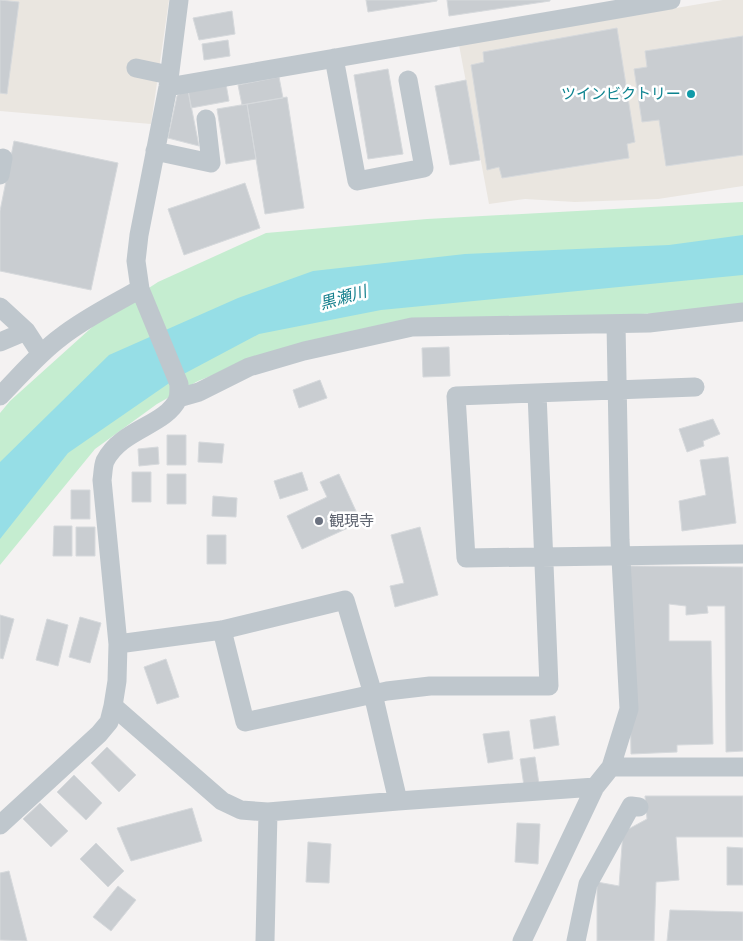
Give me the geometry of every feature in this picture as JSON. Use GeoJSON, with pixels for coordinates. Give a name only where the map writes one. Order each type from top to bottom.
{"type":"FeatureCollection","features":[{"type":"Feature","properties":{"kind":"street"},"geometry":{"type":"LineString","coordinates":[[179,0],[168,81],[139,235],[136,261],[140,289],[179,391]]}},
{"type":"Feature","properties":{"kind":"street"},"geometry":{"type":"LineString","coordinates":[[136,68],[168,81],[334,58],[671,0]]}},
{"type":"Feature","properties":{"kind":"street"},"geometry":{"type":"LineString","coordinates":[[334,58],[357,181],[424,168],[408,80]]}},
{"type":"Feature","properties":{"kind":"street"},"geometry":{"type":"LineString","coordinates":[[155,151],[211,163],[206,119]]}},
{"type":"Feature","properties":{"kind":"street"},"geometry":{"type":"LineString","coordinates":[[0,396],[61,337],[89,318],[140,289]]}},
{"type":"Feature","properties":{"kind":"street"},"geometry":{"type":"LineString","coordinates":[[0,307],[26,331],[42,354]]}},
{"type":"Feature","properties":{"kind":"street"},"geometry":{"type":"LineString","coordinates":[[179,391],[199,392],[249,367],[304,351],[412,328],[649,323],[743,312]]}},
{"type":"Feature","properties":{"kind":"street"},"geometry":{"type":"LineString","coordinates":[[522,941],[595,787],[611,767],[629,709],[621,555],[616,324]]}},
{"type":"Feature","properties":{"kind":"street"},"geometry":{"type":"LineString","coordinates":[[0,342],[26,331]]}},
{"type":"Feature","properties":{"kind":"street"},"geometry":{"type":"LineString","coordinates":[[695,387],[456,396],[466,558],[742,554]]}},
{"type":"Feature","properties":{"kind":"street"},"geometry":{"type":"LineString","coordinates":[[1,824],[99,734],[108,722],[113,706],[117,680],[118,644],[102,480],[104,462],[116,445],[133,432],[167,412],[179,391]]}},
{"type":"Feature","properties":{"kind":"street"},"geometry":{"type":"LineString","coordinates":[[222,630],[245,722],[373,694],[430,686],[549,686],[537,393]]}},
{"type":"Feature","properties":{"kind":"street"},"geometry":{"type":"LineString","coordinates":[[118,644],[222,630],[345,600],[373,694],[398,801]]}},
{"type":"Feature","properties":{"kind":"street"},"geometry":{"type":"LineString","coordinates":[[113,706],[222,801],[241,810],[268,812],[595,787]]}},
{"type":"Feature","properties":{"kind":"street"},"geometry":{"type":"LineString","coordinates":[[611,767],[743,767]]}},
{"type":"Feature","properties":{"kind":"street"},"geometry":{"type":"LineString","coordinates":[[576,941],[588,884],[630,806],[639,807]]}},
{"type":"Feature","properties":{"kind":"street"},"geometry":{"type":"LineString","coordinates":[[265,941],[268,812]]}},
{"type":"Feature","properties":{"kind":"shaded area"},"geometry":{"type":"Polygon","coordinates":[[[0,0],[169,0],[151,124],[0,111],[0,0]]]}},
{"type":"Feature","properties":{"kind":"shaded area"},"geometry":{"type":"Polygon","coordinates":[[[723,0],[743,0],[743,186],[658,199],[575,202],[525,199],[489,204],[459,45],[723,0]]]}},
{"type":"Feature","properties":{"kind":"green space"},"geometry":{"type":"Polygon","coordinates":[[[743,202],[743,310],[465,321],[246,362],[198,381],[157,404],[95,449],[0,565],[0,413],[10,401],[100,320],[158,282],[266,233],[427,219],[743,202]]]}},
{"type":"Feature","properties":{"kind":"water","name":"黒瀬川"},"geometry":{"type":"Polygon","coordinates":[[[743,235],[743,275],[381,310],[259,334],[178,377],[68,453],[0,539],[0,462],[109,355],[238,298],[313,271],[465,254],[669,245],[743,235]]]}},
{"type":"Feature","properties":{"kind":"building"},"geometry":{"type":"Polygon","coordinates":[[[0,0],[19,2],[7,94],[0,93],[0,0]]]}},
{"type":"Feature","properties":{"kind":"building"},"geometry":{"type":"Polygon","coordinates":[[[366,0],[437,0],[437,1],[368,12],[366,0]]]}},
{"type":"Feature","properties":{"kind":"building"},"geometry":{"type":"Polygon","coordinates":[[[447,0],[550,0],[550,1],[449,16],[447,0]]]}},
{"type":"Feature","properties":{"kind":"building"},"geometry":{"type":"Polygon","coordinates":[[[232,11],[235,34],[199,40],[193,18],[232,11]]]}},
{"type":"Feature","properties":{"kind":"building"},"geometry":{"type":"Polygon","coordinates":[[[617,28],[635,142],[627,144],[629,158],[502,178],[499,167],[487,170],[471,65],[484,62],[483,52],[617,28]]]}},
{"type":"Feature","properties":{"kind":"building","name":"ツインビクトリー"},"geometry":{"type":"Polygon","coordinates":[[[743,36],[743,155],[666,166],[659,120],[642,122],[634,69],[647,67],[645,51],[743,36]]]}},
{"type":"Feature","properties":{"kind":"building"},"geometry":{"type":"Polygon","coordinates":[[[228,40],[230,56],[204,60],[202,44],[228,40]]]}},
{"type":"Feature","properties":{"kind":"building"},"geometry":{"type":"Polygon","coordinates":[[[388,69],[403,154],[368,159],[354,75],[388,69]]]}},
{"type":"Feature","properties":{"kind":"building"},"geometry":{"type":"Polygon","coordinates":[[[279,77],[283,98],[242,105],[238,85],[279,77]]]}},
{"type":"Feature","properties":{"kind":"building"},"geometry":{"type":"Polygon","coordinates":[[[466,80],[480,160],[450,165],[435,86],[466,80]]]}},
{"type":"Feature","properties":{"kind":"building"},"geometry":{"type":"Polygon","coordinates":[[[226,84],[229,101],[191,108],[188,90],[226,84]]]}},
{"type":"Feature","properties":{"kind":"building"},"geometry":{"type":"Polygon","coordinates":[[[188,90],[199,146],[168,138],[177,96],[183,91],[188,90]]]}},
{"type":"Feature","properties":{"kind":"building"},"geometry":{"type":"Polygon","coordinates":[[[287,97],[304,208],[265,214],[247,104],[287,97]]]}},
{"type":"Feature","properties":{"kind":"building"},"geometry":{"type":"Polygon","coordinates":[[[247,104],[256,159],[226,164],[217,109],[247,104]]]}},
{"type":"Feature","properties":{"kind":"building"},"geometry":{"type":"Polygon","coordinates":[[[14,141],[118,163],[91,290],[0,271],[0,211],[14,141]]]}},
{"type":"Feature","properties":{"kind":"building"},"geometry":{"type":"Polygon","coordinates":[[[245,183],[260,228],[184,255],[168,209],[245,183]]]}},
{"type":"Feature","properties":{"kind":"building"},"geometry":{"type":"Polygon","coordinates":[[[449,347],[450,376],[423,377],[422,348],[449,347]]]}},
{"type":"Feature","properties":{"kind":"building"},"geometry":{"type":"Polygon","coordinates":[[[320,380],[327,398],[299,408],[293,390],[320,380]]]}},
{"type":"Feature","properties":{"kind":"building"},"geometry":{"type":"Polygon","coordinates":[[[713,419],[720,434],[703,441],[704,446],[687,452],[679,429],[713,419]]]}},
{"type":"Feature","properties":{"kind":"building"},"geometry":{"type":"Polygon","coordinates":[[[167,435],[186,435],[186,465],[167,465],[167,435]]]}},
{"type":"Feature","properties":{"kind":"building"},"geometry":{"type":"Polygon","coordinates":[[[199,442],[224,444],[222,463],[198,462],[199,442]]]}},
{"type":"Feature","properties":{"kind":"building"},"geometry":{"type":"Polygon","coordinates":[[[158,447],[159,464],[139,466],[138,449],[158,447]]]}},
{"type":"Feature","properties":{"kind":"building"},"geometry":{"type":"Polygon","coordinates":[[[728,457],[736,523],[682,531],[679,501],[706,495],[700,460],[728,457]]]}},
{"type":"Feature","properties":{"kind":"building"},"geometry":{"type":"Polygon","coordinates":[[[132,472],[151,472],[151,502],[132,502],[132,472]]]}},
{"type":"Feature","properties":{"kind":"building"},"geometry":{"type":"Polygon","coordinates":[[[302,472],[308,490],[280,499],[274,481],[302,472]]]}},
{"type":"Feature","properties":{"kind":"building"},"geometry":{"type":"Polygon","coordinates":[[[167,474],[186,474],[186,504],[167,504],[167,474]]]}},
{"type":"Feature","properties":{"kind":"building"},"geometry":{"type":"Polygon","coordinates":[[[339,474],[361,522],[302,549],[287,516],[327,497],[320,482],[339,474]]]}},
{"type":"Feature","properties":{"kind":"building"},"geometry":{"type":"Polygon","coordinates":[[[71,490],[90,490],[90,519],[71,519],[71,490]]]}},
{"type":"Feature","properties":{"kind":"building"},"geometry":{"type":"Polygon","coordinates":[[[213,496],[237,498],[236,517],[212,516],[213,496]]]}},
{"type":"Feature","properties":{"kind":"building"},"geometry":{"type":"Polygon","coordinates":[[[54,526],[72,526],[72,556],[53,556],[54,526]]]}},
{"type":"Feature","properties":{"kind":"building"},"geometry":{"type":"Polygon","coordinates":[[[76,527],[95,527],[95,556],[76,556],[76,527]]]}},
{"type":"Feature","properties":{"kind":"building"},"geometry":{"type":"Polygon","coordinates":[[[420,527],[438,595],[395,607],[390,586],[404,583],[391,535],[420,527]]]}},
{"type":"Feature","properties":{"kind":"building"},"geometry":{"type":"Polygon","coordinates":[[[207,535],[226,535],[226,564],[207,564],[207,535]]]}},
{"type":"Feature","properties":{"kind":"building"},"geometry":{"type":"Polygon","coordinates":[[[628,566],[743,567],[743,751],[726,752],[725,606],[707,606],[708,613],[686,615],[686,606],[669,604],[669,641],[711,641],[713,744],[677,745],[677,752],[631,754],[628,566]]]}},
{"type":"Feature","properties":{"kind":"building"},"geometry":{"type":"Polygon","coordinates":[[[0,615],[14,619],[3,659],[0,658],[0,615]]]}},
{"type":"Feature","properties":{"kind":"building"},"geometry":{"type":"Polygon","coordinates":[[[80,617],[101,623],[90,663],[69,657],[80,617]]]}},
{"type":"Feature","properties":{"kind":"building"},"geometry":{"type":"Polygon","coordinates":[[[47,619],[68,625],[58,666],[36,660],[47,619]]]}},
{"type":"Feature","properties":{"kind":"building"},"geometry":{"type":"Polygon","coordinates":[[[166,659],[179,697],[157,704],[144,667],[166,659]]]}},
{"type":"Feature","properties":{"kind":"building"},"geometry":{"type":"Polygon","coordinates":[[[555,716],[559,745],[534,749],[530,720],[555,716]]]}},
{"type":"Feature","properties":{"kind":"building"},"geometry":{"type":"Polygon","coordinates":[[[509,731],[513,759],[488,763],[483,734],[509,731]]]}},
{"type":"Feature","properties":{"kind":"building"},"geometry":{"type":"Polygon","coordinates":[[[107,747],[136,775],[119,792],[91,763],[107,747]]]}},
{"type":"Feature","properties":{"kind":"building"},"geometry":{"type":"Polygon","coordinates":[[[535,757],[539,784],[524,786],[520,759],[535,757]]]}},
{"type":"Feature","properties":{"kind":"building"},"geometry":{"type":"Polygon","coordinates":[[[74,775],[102,803],[86,820],[57,792],[74,775]]]}},
{"type":"Feature","properties":{"kind":"building"},"geometry":{"type":"Polygon","coordinates":[[[645,796],[743,796],[743,837],[676,837],[679,880],[656,882],[654,941],[597,941],[597,882],[619,886],[623,832],[647,819],[645,796]]]}},
{"type":"Feature","properties":{"kind":"building"},"geometry":{"type":"Polygon","coordinates":[[[40,803],[68,831],[51,847],[23,819],[40,803]]]}},
{"type":"Feature","properties":{"kind":"building"},"geometry":{"type":"Polygon","coordinates":[[[192,808],[202,841],[131,861],[117,828],[192,808]]]}},
{"type":"Feature","properties":{"kind":"building"},"geometry":{"type":"Polygon","coordinates":[[[517,823],[540,824],[538,864],[515,862],[517,823]]]}},
{"type":"Feature","properties":{"kind":"building"},"geometry":{"type":"Polygon","coordinates":[[[308,842],[331,844],[329,883],[306,882],[308,842]]]}},
{"type":"Feature","properties":{"kind":"building"},"geometry":{"type":"Polygon","coordinates":[[[96,843],[124,871],[108,887],[80,859],[96,843]]]}},
{"type":"Feature","properties":{"kind":"building"},"geometry":{"type":"Polygon","coordinates":[[[727,847],[743,848],[743,885],[727,885],[727,847]]]}},
{"type":"Feature","properties":{"kind":"building"},"geometry":{"type":"Polygon","coordinates":[[[9,871],[27,941],[0,940],[0,873],[9,871]]]}},
{"type":"Feature","properties":{"kind":"building"},"geometry":{"type":"Polygon","coordinates":[[[118,886],[136,900],[111,931],[93,917],[118,886]]]}},
{"type":"Feature","properties":{"kind":"building"},"geometry":{"type":"Polygon","coordinates":[[[670,910],[743,912],[743,941],[667,941],[670,910]]]}},
{"type":"Feature","properties":{"kind":"place","name":"ツインビクトリー"},"geometry":{"type":"Point","coordinates":[691,94]}},
{"type":"Feature","properties":{"kind":"place","name":"観現寺"},"geometry":{"type":"Point","coordinates":[319,521]}}]}
